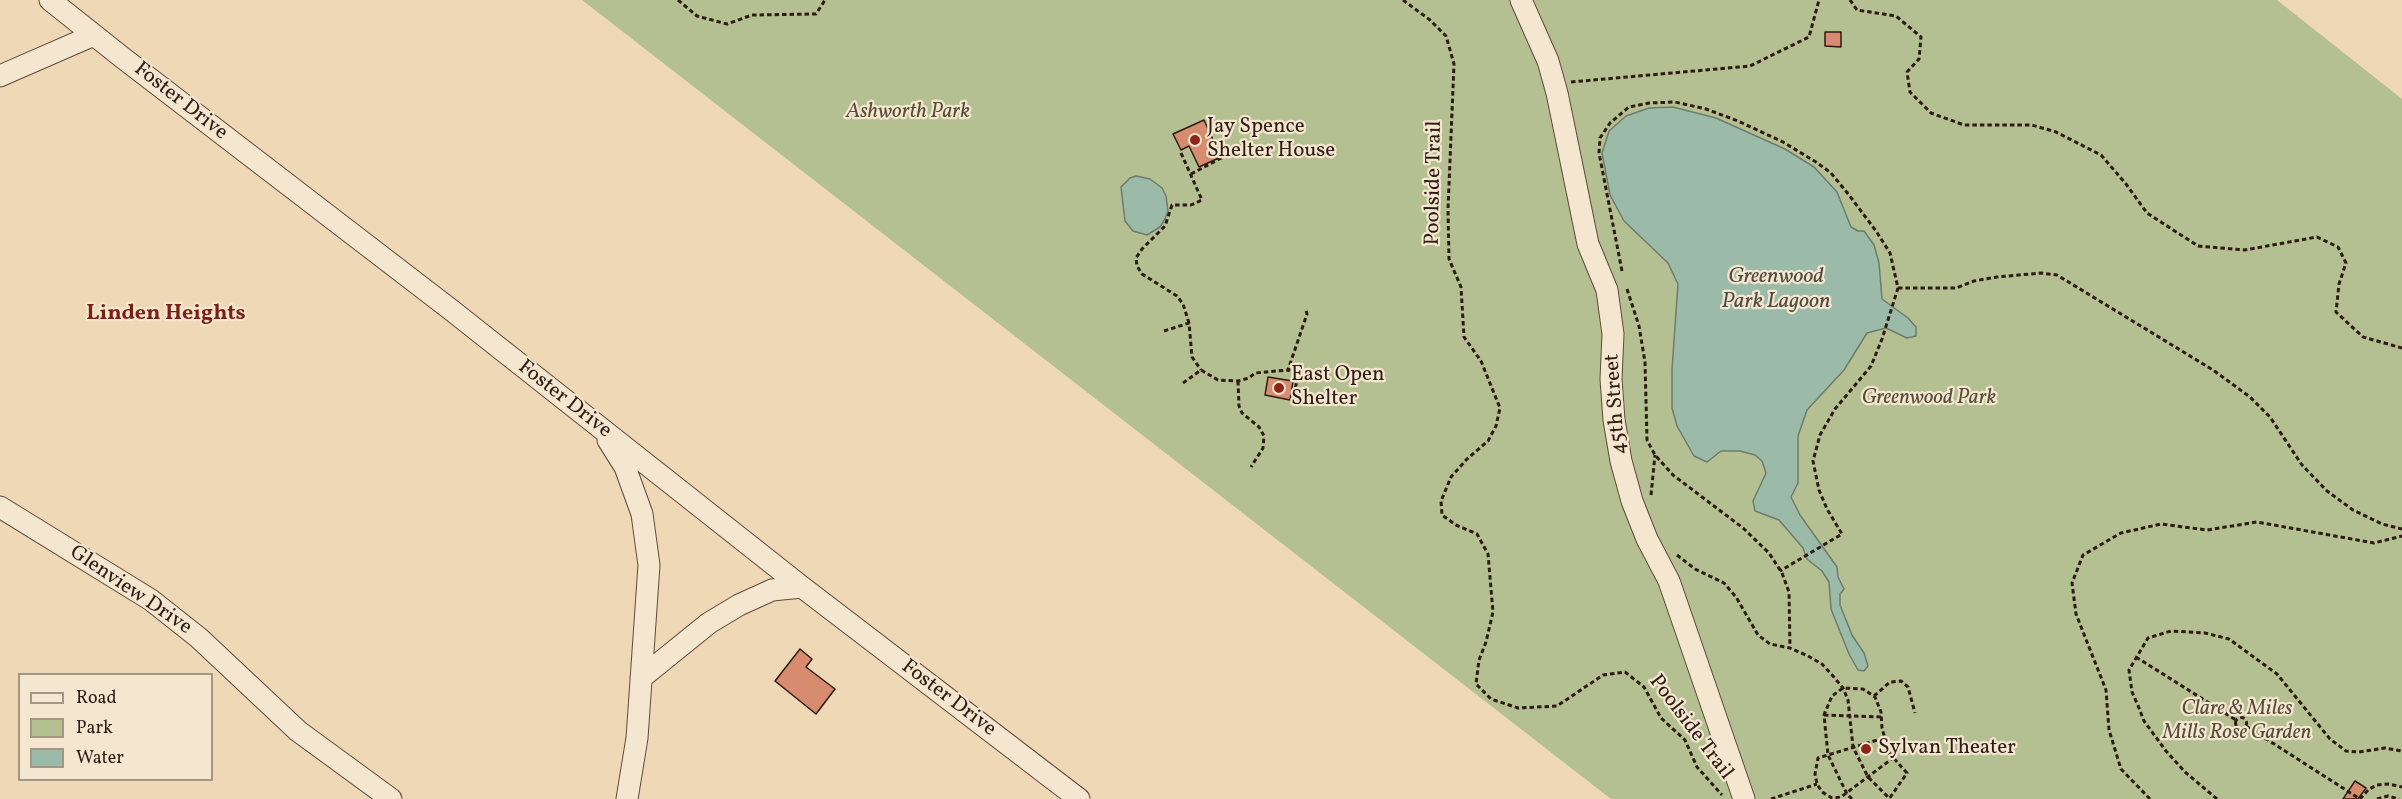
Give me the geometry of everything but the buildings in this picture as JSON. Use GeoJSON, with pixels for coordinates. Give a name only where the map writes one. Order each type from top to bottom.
{"type":"FeatureCollection","features":[{"type":"Feature","properties":{"kind":"street","name":"Foster Drive"},"geometry":{"type":"LineString","coordinates":[[50,0],[802,587],[1079,799]]}},
{"type":"Feature","properties":{"kind":"street","name":"45th Street"},"geometry":{"type":"LineString","coordinates":[[1521,0],[1548,61],[1555,84],[1588,244],[1607,290],[1613,334],[1611,379],[1614,420],[1621,461],[1632,501],[1647,539],[1670,580],[1744,799]]}},
{"type":"Feature","properties":{"kind":"street"},"geometry":{"type":"LineString","coordinates":[[0,76],[94,35]]}},
{"type":"Feature","properties":{"kind":"street"},"geometry":{"type":"LineString","coordinates":[[601,429],[624,467],[642,514],[650,565],[637,738],[627,799]]}},
{"type":"Feature","properties":{"kind":"street","name":"Glenview Drive"},"geometry":{"type":"LineString","coordinates":[[0,507],[151,600],[199,638],[298,731],[391,799]]}},
{"type":"Feature","properties":{"kind":"street"},"geometry":{"type":"LineString","coordinates":[[641,678],[709,623],[739,605],[772,590],[802,587]]}},
{"type":"Feature","properties":{"kind":"path"},"geometry":{"type":"LineString","coordinates":[[678,0],[697,16],[727,24],[752,15],[816,14],[825,0]]}},
{"type":"Feature","properties":{"kind":"path","name":"Poolside Trail"},"geometry":{"type":"LineString","coordinates":[[1403,0],[1430,20],[1446,36],[1454,64],[1448,209],[1449,259],[1461,287],[1464,337],[1481,361],[1500,408],[1496,426],[1488,441],[1451,477],[1441,501],[1442,515],[1456,525],[1477,534],[1488,554],[1493,612],[1479,660],[1476,684],[1491,699],[1518,708],[1557,705],[1603,675],[1625,672],[1644,687],[1661,718],[1685,740],[1697,767],[1724,799]]}},
{"type":"Feature","properties":{"kind":"path"},"geometry":{"type":"LineString","coordinates":[[1555,84],[1674,71],[1750,66],[1809,37],[1819,0]]}},
{"type":"Feature","properties":{"kind":"path"},"geometry":{"type":"LineString","coordinates":[[1850,0],[1857,10],[1896,16],[1921,37],[1919,60],[1907,72],[1910,92],[1931,113],[1964,125],[2032,125],[2056,132],[2101,155],[2147,213],[2198,246],[2245,250],[2317,237],[2338,247],[2346,263],[2339,284],[2336,312],[2362,338],[2402,348]]}},
{"type":"Feature","properties":{"kind":"path"},"geometry":{"type":"LineString","coordinates":[[1622,273],[1599,153],[1600,138],[1610,123],[1629,107],[1675,102],[1738,121],[1783,142],[1831,173],[1890,253],[1898,288],[1882,339],[1871,366],[1835,409],[1820,435],[1813,461],[1819,490],[1842,534],[1780,571]]}},
{"type":"Feature","properties":{"kind":"path"},"geometry":{"type":"LineString","coordinates":[[1181,153],[1202,200],[1191,205],[1172,205],[1165,226],[1136,258],[1137,266],[1142,274],[1177,296],[1183,304],[1189,323],[1192,357],[1201,370],[1218,380],[1238,381],[1249,378],[1254,373],[1288,370],[1298,374],[1294,395]]}},
{"type":"Feature","properties":{"kind":"path"},"geometry":{"type":"LineString","coordinates":[[1191,174],[1226,156]]}},
{"type":"Feature","properties":{"kind":"path"},"geometry":{"type":"LineString","coordinates":[[1898,288],[1956,288],[1974,281],[1997,277],[2057,274],[2213,370],[2250,397],[2270,417],[2302,465],[2327,491],[2353,510],[2382,524],[2402,529]]}},
{"type":"Feature","properties":{"kind":"path"},"geometry":{"type":"LineString","coordinates":[[1625,283],[1639,326],[1645,362],[1647,440],[1655,455],[1673,475],[1743,528],[1769,553],[1789,592],[1790,648]]}},
{"type":"Feature","properties":{"kind":"path"},"geometry":{"type":"LineString","coordinates":[[1288,370],[1307,314],[1306,310]]}},
{"type":"Feature","properties":{"kind":"path"},"geometry":{"type":"LineString","coordinates":[[1164,331],[1189,323]]}},
{"type":"Feature","properties":{"kind":"path"},"geometry":{"type":"LineString","coordinates":[[1183,383],[1201,370]]}},
{"type":"Feature","properties":{"kind":"path"},"geometry":{"type":"LineString","coordinates":[[1238,381],[1239,406],[1242,413],[1259,427],[1264,436],[1263,448],[1251,466]]}},
{"type":"Feature","properties":{"kind":"path"},"geometry":{"type":"LineString","coordinates":[[1650,498],[1655,455]]}},
{"type":"Feature","properties":{"kind":"path"},"geometry":{"type":"LineString","coordinates":[[2150,799],[2121,769],[2109,730],[2106,690],[2076,614],[2072,583],[2083,555],[2121,533],[2161,524],[2207,530],[2257,522],[2374,543],[2402,536]]}},
{"type":"Feature","properties":{"kind":"path"},"geometry":{"type":"LineString","coordinates":[[1671,551],[1695,569],[1724,583],[1736,597],[1758,635],[1770,644],[1790,648],[1822,664],[1843,688],[1850,716],[1853,747],[1868,777],[1890,799],[1907,773],[1893,758],[1884,738],[1881,712],[1874,696],[1863,689],[1843,688],[1832,696],[1824,715],[1828,755],[1846,794],[1852,799]]}},
{"type":"Feature","properties":{"kind":"path"},"geometry":{"type":"LineString","coordinates":[[2217,799],[2178,765],[2144,721],[2132,692],[2129,670],[2148,638],[2171,632],[2205,633],[2229,639],[2277,674],[2330,739],[2346,751],[2359,752],[2385,748],[2402,751]]}},
{"type":"Feature","properties":{"kind":"path"},"geometry":{"type":"LineString","coordinates":[[2136,657],[2236,720],[2243,718],[2246,720],[2246,726]]}},
{"type":"Feature","properties":{"kind":"path"},"geometry":{"type":"LineString","coordinates":[[1874,696],[1890,682],[1901,681],[1908,687],[1915,713]]}},
{"type":"Feature","properties":{"kind":"path"},"geometry":{"type":"LineString","coordinates":[[1824,715],[1882,717]]}},
{"type":"Feature","properties":{"kind":"path"},"geometry":{"type":"LineString","coordinates":[[2236,720],[2238,728],[2246,726],[2360,799],[2369,789],[2381,784],[2394,784],[2402,787]]}},
{"type":"Feature","properties":{"kind":"path"},"geometry":{"type":"LineString","coordinates":[[1884,738],[1818,758],[1817,784],[1822,792],[1832,798],[1841,797],[1893,758]]}},
{"type":"Feature","properties":{"kind":"path"},"geometry":{"type":"LineString","coordinates":[[1771,799],[1817,784]]}},
{"type":"Feature","properties":{"kind":"path"},"geometry":{"type":"LineString","coordinates":[[2377,799],[2388,796],[2399,799],[2402,794]]}},
{"type":"Feature","properties":{"kind":"green space","name":"Greenwood Park"},"geometry":{"type":"Polygon","coordinates":[[[582,0],[2277,0],[2402,99],[2402,799],[1611,799],[582,0]]]}},
{"type":"Feature","properties":{"kind":"water","name":"Greenwood Park Lagoon"},"geometry":{"type":"Polygon","coordinates":[[[1673,107],[1716,118],[1785,149],[1814,167],[1837,192],[1851,227],[1864,231],[1874,245],[1879,263],[1882,299],[1908,318],[1916,327],[1916,336],[1907,338],[1886,328],[1867,333],[1844,370],[1807,410],[1798,436],[1798,483],[1791,497],[1800,515],[1837,567],[1838,577],[1844,589],[1840,594],[1840,605],[1852,635],[1864,653],[1868,666],[1864,671],[1858,670],[1849,654],[1831,609],[1829,582],[1822,571],[1807,559],[1803,548],[1779,520],[1755,511],[1753,501],[1766,473],[1762,461],[1755,455],[1740,451],[1721,451],[1707,462],[1694,456],[1677,426],[1672,408],[1672,369],[1678,284],[1668,263],[1624,221],[1610,195],[1602,153],[1609,131],[1626,116],[1649,108],[1673,107]]]}},
{"type":"Feature","properties":{"kind":"water"},"geometry":{"type":"Polygon","coordinates":[[[1136,176],[1150,179],[1162,188],[1166,196],[1168,211],[1165,219],[1160,227],[1147,235],[1133,231],[1125,221],[1121,187],[1130,178],[1136,176]]]}},
{"type":"Feature","properties":{"kind":"place","name":"Jay Spence Shelter House"},"geometry":{"type":"Point","coordinates":[1195,140]}},
{"type":"Feature","properties":{"kind":"place","name":"East Open Shelter"},"geometry":{"type":"Point","coordinates":[1279,388]}},
{"type":"Feature","properties":{"kind":"place","name":"Sylvan Theater"},"geometry":{"type":"Point","coordinates":[1866,749]}},
{"type":"Feature","properties":{"kind":"district","name":"Linden Heights"},"geometry":{"type":"Point","coordinates":[166,315]}},
{"type":"Feature","properties":{"kind":"park label","name":"Ashworth Park"},"geometry":{"type":"Point","coordinates":[908,113]}},
{"type":"Feature","properties":{"kind":"park label","name":"Clare & Miles Mills Rose Garden"},"geometry":{"type":"Point","coordinates":[2237,722]}}]}
